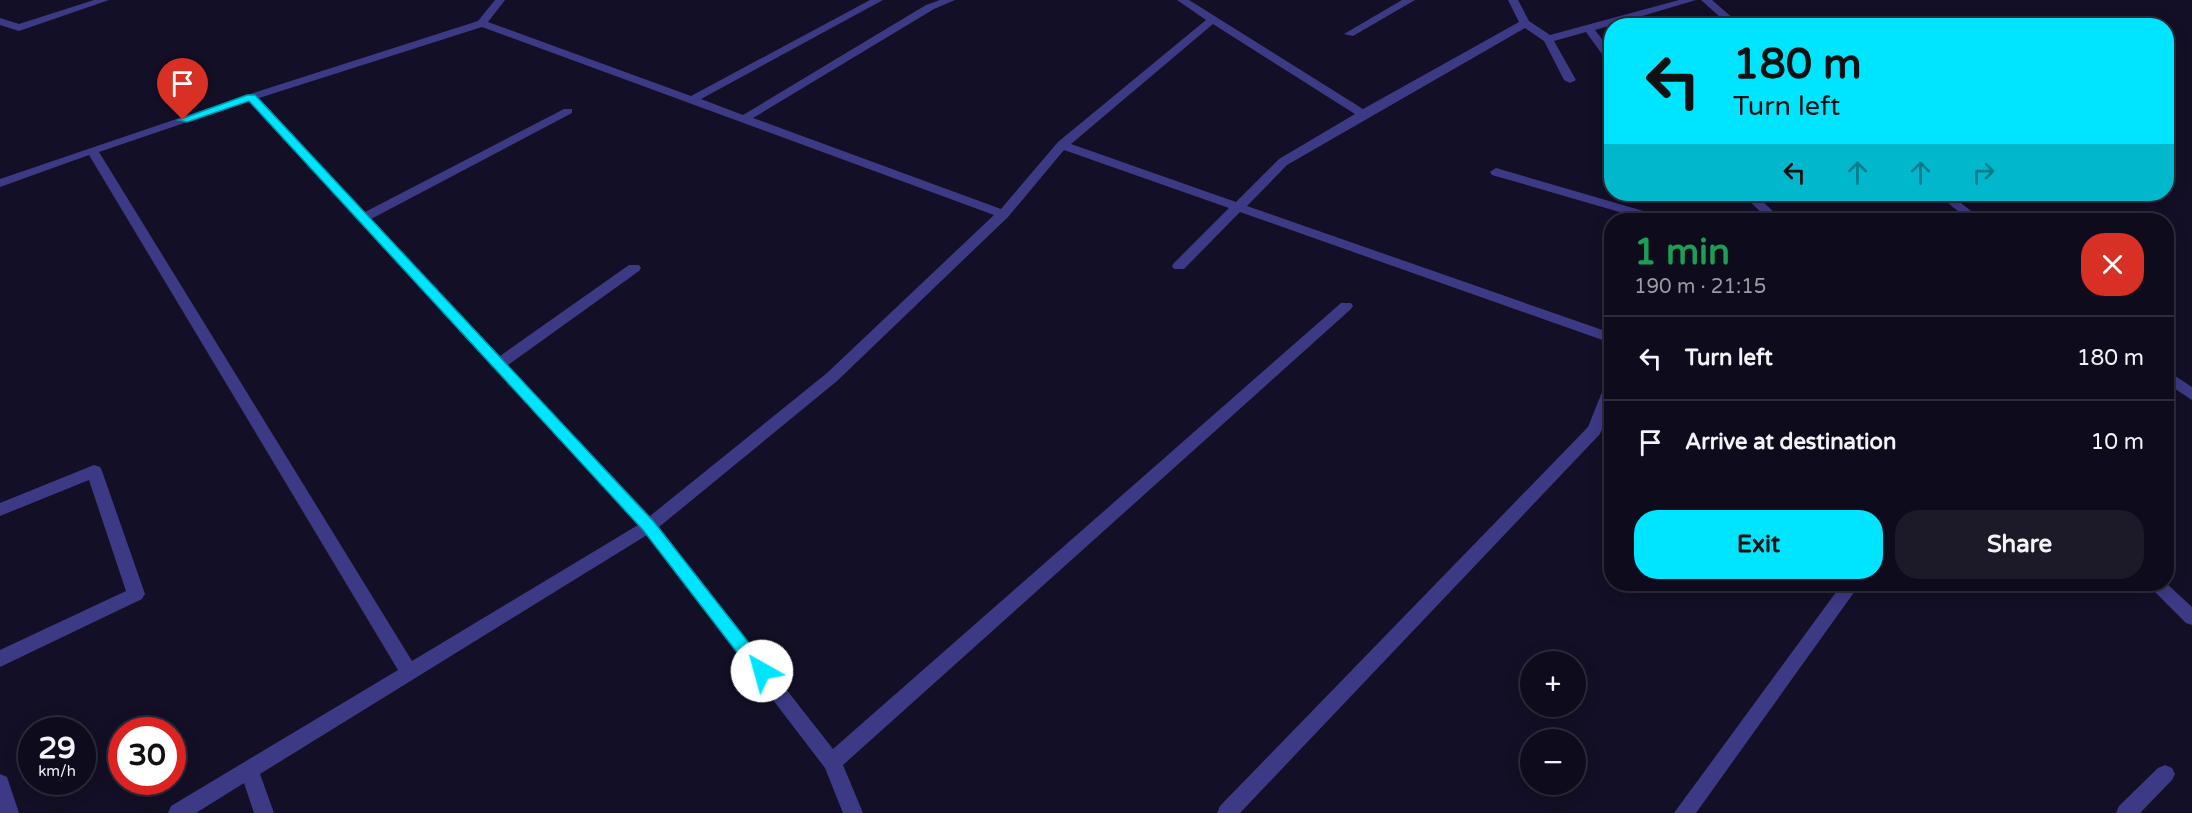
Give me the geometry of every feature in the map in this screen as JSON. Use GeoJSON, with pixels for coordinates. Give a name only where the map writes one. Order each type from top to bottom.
{"type":"FeatureCollection","features":[{"type":"Feature","properties":{"kind":"street"},"geometry":{"type":"LineString","coordinates":[[0,21],[19,28],[104,0]]}},
{"type":"Feature","properties":{"kind":"street"},"geometry":{"type":"LineString","coordinates":[[0,183],[251,97],[482,23],[500,0]]}},
{"type":"Feature","properties":{"kind":"street"},"geometry":{"type":"LineString","coordinates":[[691,100],[878,0]]}},
{"type":"Feature","properties":{"kind":"street"},"geometry":{"type":"LineString","coordinates":[[744,119],[930,7],[950,0]]}},
{"type":"Feature","properties":{"kind":"street"},"geometry":{"type":"LineString","coordinates":[[1182,0],[1363,114]]}},
{"type":"Feature","properties":{"kind":"street"},"geometry":{"type":"LineString","coordinates":[[1349,34],[1410,0]]}},
{"type":"Feature","properties":{"kind":"street"},"geometry":{"type":"LineString","coordinates":[[1513,0],[1525,23],[1548,39],[1570,80]]}},
{"type":"Feature","properties":{"kind":"street"},"geometry":{"type":"LineString","coordinates":[[1625,18],[1691,0]]}},
{"type":"Feature","properties":{"kind":"street"},"geometry":{"type":"LineString","coordinates":[[1706,0],[1727,18]]}},
{"type":"Feature","properties":{"kind":"street"},"geometry":{"type":"LineString","coordinates":[[178,813],[649,526],[832,377],[1003,214],[1062,145],[1212,20]]}},
{"type":"Feature","properties":{"kind":"street"},"geometry":{"type":"LineString","coordinates":[[482,23],[1003,214]]}},
{"type":"Feature","properties":{"kind":"street"},"geometry":{"type":"LineString","coordinates":[[1179,266],[1235,207],[1283,162],[1525,23]]}},
{"type":"Feature","properties":{"kind":"street"},"geometry":{"type":"LineString","coordinates":[[1548,39],[1604,24]]}},
{"type":"Feature","properties":{"kind":"street"},"geometry":{"type":"LineString","coordinates":[[1588,28],[1604,49]]}},
{"type":"Feature","properties":{"kind":"street"},"geometry":{"type":"LineString","coordinates":[[251,97],[649,526],[832,762],[853,813]]}},
{"type":"Feature","properties":{"kind":"street"},"geometry":{"type":"LineString","coordinates":[[363,218],[568,111]]}},
{"type":"Feature","properties":{"kind":"street"},"geometry":{"type":"LineString","coordinates":[[1062,145],[1604,336]]}},
{"type":"Feature","properties":{"kind":"street"},"geometry":{"type":"LineString","coordinates":[[92,150],[409,672]]}},
{"type":"Feature","properties":{"kind":"street"},"geometry":{"type":"LineString","coordinates":[[1496,172],[1635,213]]}},
{"type":"Feature","properties":{"kind":"street"},"geometry":{"type":"LineString","coordinates":[[1756,201],[1768,213]]}},
{"type":"Feature","properties":{"kind":"street"},"geometry":{"type":"LineString","coordinates":[[1952,201],[1967,213]]}},
{"type":"Feature","properties":{"kind":"street"},"geometry":{"type":"LineString","coordinates":[[499,364],[634,268]]}},
{"type":"Feature","properties":{"kind":"street"},"geometry":{"type":"LineString","coordinates":[[832,762],[1346,306]]}},
{"type":"Feature","properties":{"kind":"street"},"geometry":{"type":"LineString","coordinates":[[2174,381],[2192,396]]}},
{"type":"Feature","properties":{"kind":"street"},"geometry":{"type":"LineString","coordinates":[[1227,813],[1595,429],[1604,405]]}},
{"type":"Feature","properties":{"kind":"street"},"geometry":{"type":"LineString","coordinates":[[0,510],[94,471],[136,594],[0,659]]}},
{"type":"Feature","properties":{"kind":"street"},"geometry":{"type":"LineString","coordinates":[[1684,813],[1846,591]]}},
{"type":"Feature","properties":{"kind":"street"},"geometry":{"type":"LineString","coordinates":[[2163,591],[2192,618]]}},
{"type":"Feature","properties":{"kind":"street"},"geometry":{"type":"LineString","coordinates":[[249,771],[264,813]]}},
{"type":"Feature","properties":{"kind":"street"},"geometry":{"type":"LineString","coordinates":[[2126,813],[2165,774]]}},
{"type":"Feature","properties":{"kind":"street"},"geometry":{"type":"LineString","coordinates":[[0,783],[9,813]]}},
{"type":"Feature","properties":{"kind":"route"},"geometry":{"type":"LineString","coordinates":[[183,120],[251,97],[649,526],[762,671]]}}]}
